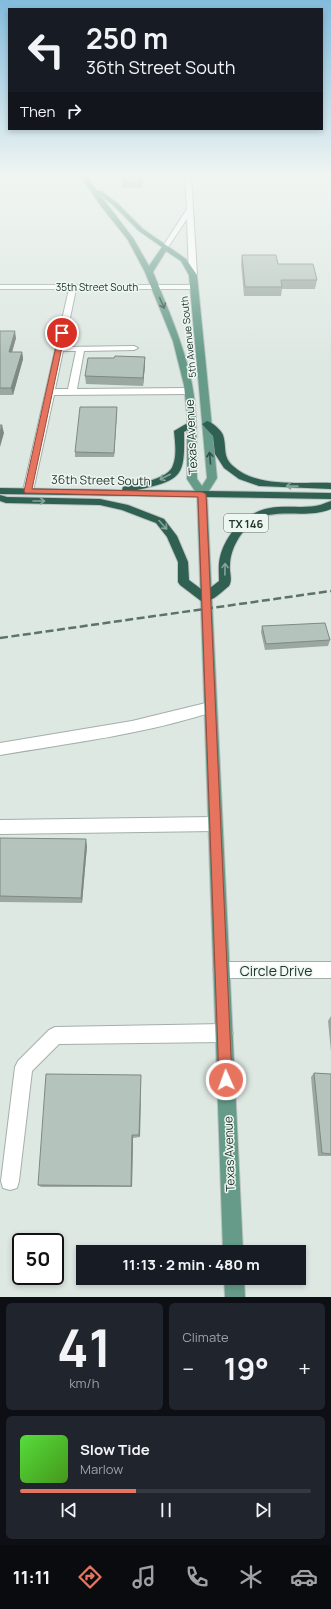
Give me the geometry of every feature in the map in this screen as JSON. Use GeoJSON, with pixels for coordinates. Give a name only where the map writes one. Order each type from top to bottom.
{"type":"FeatureCollection","features":[{"type":"Feature","properties":{"kind":"highway"},"geometry":{"type":"LineString","coordinates":[[109,493],[166,478],[177,469],[179,458],[179,431],[191,424]]}},
{"type":"Feature","properties":{"kind":"highway"},"geometry":{"type":"LineString","coordinates":[[207,424],[218,435],[220,454],[229,468],[242,477],[259,483],[331,486]]}},
{"type":"Feature","properties":{"kind":"highway","name":"36th Street South"},"geometry":{"type":"LineString","coordinates":[[0,491],[331,496]]}},
{"type":"Feature","properties":{"kind":"highway"},"geometry":{"type":"LineString","coordinates":[[0,498],[6,500],[100,502],[124,507],[160,521],[172,536],[183,562],[184,582],[205,598]]}},
{"type":"Feature","properties":{"kind":"highway","name":"TX 146"},"geometry":{"type":"LineString","coordinates":[[205,598],[225,583],[224,564],[228,548],[234,536],[247,522],[263,513],[283,510],[325,509],[331,504]]}},
{"type":"Feature","properties":{"kind":"main road","name":"Texas Avenue"},"geometry":{"type":"LineString","coordinates":[[128,236],[149,272],[177,341],[188,391],[191,424],[192,479],[202,494],[205,598],[233,1245]]}},
{"type":"Feature","properties":{"kind":"main road"},"geometry":{"type":"LineString","coordinates":[[150,236],[184,260],[193,275]]}},
{"type":"Feature","properties":{"kind":"main road"},"geometry":{"type":"LineString","coordinates":[[149,272],[166,246]]}},
{"type":"Feature","properties":{"kind":"main road","name":"5th Avenue South"},"geometry":{"type":"LineString","coordinates":[[193,275],[212,478],[202,494]]}},
{"type":"Feature","properties":{"kind":"main road"},"geometry":{"type":"LineString","coordinates":[[234,1285],[235,1297]]}},
{"type":"Feature","properties":{"kind":"street"},"geometry":{"type":"LineString","coordinates":[[166,246],[173,236]]}},
{"type":"Feature","properties":{"kind":"street","name":"5th Avenue South"},"geometry":{"type":"LineString","coordinates":[[191,236],[193,275]]}},
{"type":"Feature","properties":{"kind":"street","name":"35th Street South"},"geometry":{"type":"LineString","coordinates":[[0,287],[194,287]]}},
{"type":"Feature","properties":{"kind":"street"},"geometry":{"type":"LineString","coordinates":[[72,392],[59,349],[73,287]]}},
{"type":"Feature","properties":{"kind":"street"},"geometry":{"type":"LineString","coordinates":[[59,349],[134,348]]}},
{"type":"Feature","properties":{"kind":"street"},"geometry":{"type":"LineString","coordinates":[[28,491],[50,392],[80,349]]}},
{"type":"Feature","properties":{"kind":"street"},"geometry":{"type":"LineString","coordinates":[[50,392],[188,391]]}},
{"type":"Feature","properties":{"kind":"street"},"geometry":{"type":"LineString","coordinates":[[0,749],[98,733],[179,716],[210,707]]}},
{"type":"Feature","properties":{"kind":"street"},"geometry":{"type":"LineString","coordinates":[[0,827],[215,824]]}},
{"type":"Feature","properties":{"kind":"street","name":"Circle Drive"},"geometry":{"type":"LineString","coordinates":[[221,970],[331,970]]}},
{"type":"Feature","properties":{"kind":"street"},"geometry":{"type":"LineString","coordinates":[[10,1181],[24,1067],[55,1036],[224,1033]]}},
{"type":"Feature","properties":{"kind":"building"},"geometry":{"type":"Polygon","coordinates":[[[242,255],[276,255],[278,264],[313,264],[317,280],[281,280],[282,287],[245,287],[242,255]]]}},
{"type":"Feature","properties":{"kind":"building"},"geometry":{"type":"Polygon","coordinates":[[[0,331],[15,331],[9,352],[22,352],[11,388],[0,388],[0,331]]]}},
{"type":"Feature","properties":{"kind":"building"},"geometry":{"type":"Polygon","coordinates":[[[115,356],[145,357],[143,378],[85,376],[88,358],[114,358],[115,356]]]}},
{"type":"Feature","properties":{"kind":"building"},"geometry":{"type":"Polygon","coordinates":[[[80,407],[117,407],[114,453],[75,452],[80,407]]]}},
{"type":"Feature","properties":{"kind":"building"},"geometry":{"type":"Polygon","coordinates":[[[325,623],[330,640],[266,644],[262,626],[325,623]]]}},
{"type":"Feature","properties":{"kind":"building"},"geometry":{"type":"Polygon","coordinates":[[[0,838],[86,839],[81,898],[0,896],[0,838]]]}},
{"type":"Feature","properties":{"kind":"building"},"geometry":{"type":"Polygon","coordinates":[[[314,1073],[331,1074],[331,1154],[322,1153],[314,1073]]]}},
{"type":"Feature","properties":{"kind":"building"},"geometry":{"type":"Polygon","coordinates":[[[46,1074],[141,1075],[139,1135],[132,1135],[131,1186],[38,1185],[46,1074]]]}},
{"type":"Feature","properties":{"kind":"railway"},"geometry":{"type":"LineString","coordinates":[[0,638],[331,591]]}},
{"type":"Feature","properties":{"kind":"route"},"geometry":{"type":"LineString","coordinates":[[62,333],[28,491],[202,494],[226,1080]]}}]}
